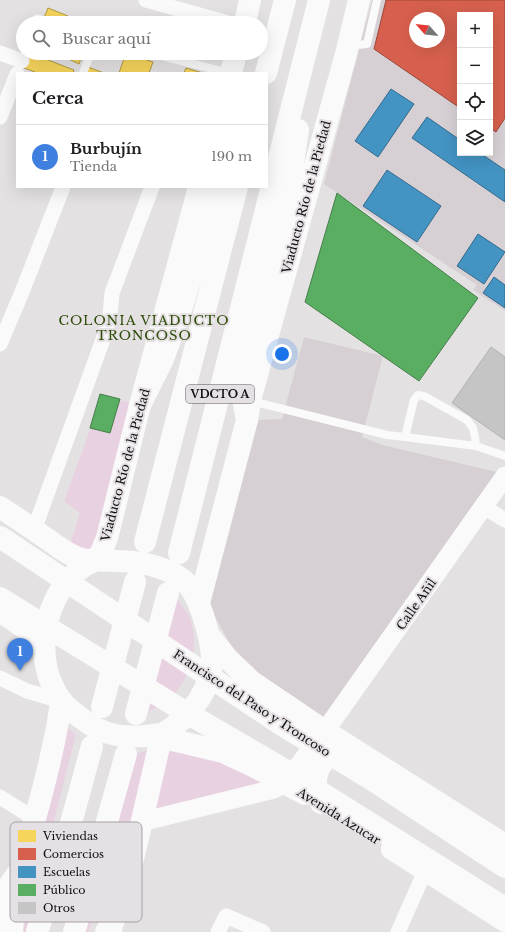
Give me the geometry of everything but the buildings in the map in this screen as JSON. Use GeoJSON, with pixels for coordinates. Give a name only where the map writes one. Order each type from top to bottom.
{"type":"FeatureCollection","features":[{"type":"Feature","properties":{"kind":"main road"},"geometry":{"type":"LineString","coordinates":[[247,16],[250,0]]}},
{"type":"Feature","properties":{"kind":"main road","name":"VDCTO A"},"geometry":{"type":"LineString","coordinates":[[179,553],[319,0]]}},
{"type":"Feature","properties":{"kind":"main road","name":"Viaducto Río de la Piedad"},"geometry":{"type":"LineString","coordinates":[[162,734],[183,720],[192,710],[206,686],[210,672],[212,658],[204,619],[247,407],[348,46],[359,0]]}},
{"type":"Feature","properties":{"kind":"main road"},"geometry":{"type":"LineString","coordinates":[[268,42],[283,10]]}},
{"type":"Feature","properties":{"kind":"main road"},"geometry":{"type":"LineString","coordinates":[[266,72],[283,10]]}},
{"type":"Feature","properties":{"kind":"main road"},"geometry":{"type":"LineString","coordinates":[[247,407],[246,372],[287,203],[299,122],[306,48]]}},
{"type":"Feature","properties":{"kind":"main road"},"geometry":{"type":"LineString","coordinates":[[230,72],[234,60]]}},
{"type":"Feature","properties":{"kind":"main road"},"geometry":{"type":"LineString","coordinates":[[254,72],[260,60]]}},
{"type":"Feature","properties":{"kind":"main road","name":"Viaducto Río de la Piedad"},"geometry":{"type":"LineString","coordinates":[[96,560],[107,538],[140,405],[200,188]]}},
{"type":"Feature","properties":{"kind":"main road"},"geometry":{"type":"LineString","coordinates":[[140,405],[163,359],[181,310],[218,188]]}},
{"type":"Feature","properties":{"kind":"main road","name":"VDCTO A"},"geometry":{"type":"LineString","coordinates":[[145,542],[237,188]]}},
{"type":"Feature","properties":{"kind":"main road"},"geometry":{"type":"LineString","coordinates":[[0,506],[75,557],[96,560],[133,572],[149,564],[167,570],[174,585],[136,714]]}},
{"type":"Feature","properties":{"kind":"main road","name":"Francisco del Paso y Troncoso"},"geometry":{"type":"LineString","coordinates":[[0,537],[282,725],[370,779],[505,867]]}},
{"type":"Feature","properties":{"kind":"main road"},"geometry":{"type":"LineString","coordinates":[[96,560],[87,564],[71,577],[57,595],[47,620],[45,634],[44,649],[47,669],[52,685],[61,701],[87,723],[116,735],[139,737],[162,734],[141,822]]}},
{"type":"Feature","properties":{"kind":"main road"},"geometry":{"type":"LineString","coordinates":[[102,707],[133,572]]}},
{"type":"Feature","properties":{"kind":"main road"},"geometry":{"type":"LineString","coordinates":[[174,585],[192,589],[204,619],[228,659],[251,681],[326,731],[505,845]]}},
{"type":"Feature","properties":{"kind":"main road"},"geometry":{"type":"LineString","coordinates":[[0,598],[182,710],[285,770],[505,908]]}},
{"type":"Feature","properties":{"kind":"main road"},"geometry":{"type":"LineString","coordinates":[[0,612],[38,638],[44,649]]}},
{"type":"Feature","properties":{"kind":"main road"},"geometry":{"type":"LineString","coordinates":[[34,822],[58,727],[61,701]]}},
{"type":"Feature","properties":{"kind":"main road","name":"Avenida Azucar"},"geometry":{"type":"LineString","coordinates":[[162,734],[169,739],[223,752],[286,783],[321,803],[424,871],[505,921]]}},
{"type":"Feature","properties":{"kind":"main road"},"geometry":{"type":"LineString","coordinates":[[71,822],[92,746]]}},
{"type":"Feature","properties":{"kind":"main road"},"geometry":{"type":"LineString","coordinates":[[321,803],[316,787],[316,779],[321,764],[330,755],[341,750],[349,749],[357,751]]}},
{"type":"Feature","properties":{"kind":"main road"},"geometry":{"type":"LineString","coordinates":[[107,822],[126,754]]}},
{"type":"Feature","properties":{"kind":"main road"},"geometry":{"type":"LineString","coordinates":[[0,932],[8,890]]}},
{"type":"Feature","properties":{"kind":"main road"},"geometry":{"type":"LineString","coordinates":[[8,890],[10,911]]}},
{"type":"Feature","properties":{"kind":"main road"},"geometry":{"type":"LineString","coordinates":[[11,922],[12,932]]}},
{"type":"Feature","properties":{"kind":"main road"},"geometry":{"type":"LineString","coordinates":[[37,932],[40,922]]}},
{"type":"Feature","properties":{"kind":"main road"},"geometry":{"type":"LineString","coordinates":[[74,932],[77,922]]}},
{"type":"Feature","properties":{"kind":"street"},"geometry":{"type":"LineString","coordinates":[[146,0],[203,16]]}},
{"type":"Feature","properties":{"kind":"street"},"geometry":{"type":"LineString","coordinates":[[0,53],[21,65]]}},
{"type":"Feature","properties":{"kind":"street"},"geometry":{"type":"LineString","coordinates":[[0,117],[16,77]]}},
{"type":"Feature","properties":{"kind":"street"},"geometry":{"type":"LineString","coordinates":[[0,344],[63,188]]}},
{"type":"Feature","properties":{"kind":"street"},"geometry":{"type":"LineString","coordinates":[[34,530],[106,331],[110,315],[112,293],[152,188]]}},
{"type":"Feature","properties":{"kind":"street","name":"Calle Añil"},"geometry":{"type":"LineString","coordinates":[[286,783],[326,731],[505,476]]}},
{"type":"Feature","properties":{"kind":"street"},"geometry":{"type":"LineString","coordinates":[[484,507],[505,520]]}},
{"type":"Feature","properties":{"kind":"street"},"geometry":{"type":"LineString","coordinates":[[0,678],[27,691],[61,701]]}},
{"type":"Feature","properties":{"kind":"street"},"geometry":{"type":"LineString","coordinates":[[141,822],[274,789],[286,783]]}},
{"type":"Feature","properties":{"kind":"street"},"geometry":{"type":"LineString","coordinates":[[0,798],[35,818]]}},
{"type":"Feature","properties":{"kind":"street"},"geometry":{"type":"LineString","coordinates":[[398,932],[424,871]]}},
{"type":"Feature","properties":{"kind":"street"},"geometry":{"type":"LineString","coordinates":[[218,932],[226,916],[262,932]]}},
{"type":"Feature","properties":{"kind":"lane"},"geometry":{"type":"LineString","coordinates":[[348,46],[367,44],[377,0]]}},
{"type":"Feature","properties":{"kind":"lane"},"geometry":{"type":"LineString","coordinates":[[83,72],[88,60]]}},
{"type":"Feature","properties":{"kind":"lane"},"geometry":{"type":"LineString","coordinates":[[178,60],[226,72]]}},
{"type":"Feature","properties":{"kind":"lane"},"geometry":{"type":"LineString","coordinates":[[405,437],[414,400],[418,395],[424,396],[467,420],[473,428],[476,437],[476,446]]}},
{"type":"Feature","properties":{"kind":"lane"},"geometry":{"type":"LineString","coordinates":[[247,407],[387,435],[476,446],[505,456]]}},
{"type":"Feature","properties":{"kind":"shaded area"},"geometry":{"type":"Polygon","coordinates":[[[372,0],[505,0],[505,311],[473,290],[477,285],[324,184],[372,0]]]}},
{"type":"Feature","properties":{"kind":"shaded area"},"geometry":{"type":"Polygon","coordinates":[[[304,337],[383,356],[362,437],[382,445],[497,472],[327,720],[257,675],[235,653],[206,600],[252,420],[282,419],[304,337]]]}},
{"type":"Feature","properties":{"kind":"shaded area"},"geometry":{"type":"Polygon","coordinates":[[[111,400],[134,402],[103,535],[90,552],[70,544],[80,513],[64,501],[95,416],[111,400]]]}},
{"type":"Feature","properties":{"kind":"shaded area"},"geometry":{"type":"Polygon","coordinates":[[[175,597],[189,615],[193,629],[194,650],[192,661],[184,681],[171,698],[162,705],[146,712],[175,597]]]}},
{"type":"Feature","properties":{"kind":"shaded area"},"geometry":{"type":"Polygon","coordinates":[[[65,725],[76,735],[54,822],[43,822],[65,725]]]}},
{"type":"Feature","properties":{"kind":"shaded area"},"geometry":{"type":"Polygon","coordinates":[[[152,749],[131,822],[115,822],[135,754],[152,749]]]}},
{"type":"Feature","properties":{"kind":"shaded area"},"geometry":{"type":"Polygon","coordinates":[[[168,751],[229,762],[269,781],[153,810],[168,751]]]}},
{"type":"Feature","properties":{"kind":"shaded area"},"geometry":{"type":"Polygon","coordinates":[[[22,922],[28,922],[25,932],[20,932],[22,922]]]}},
{"type":"Feature","properties":{"kind":"shaded area"},"geometry":{"type":"Polygon","coordinates":[[[86,922],[92,922],[88,932],[83,932],[86,922]]]}},
{"type":"Feature","properties":{"kind":"place","name":"Burbujín"},"geometry":{"type":"Point","coordinates":[20,671]}},
{"type":"Feature","properties":{"kind":"district","name":"COLONIA VIADUCTO TRONCOSO"},"geometry":{"type":"Point","coordinates":[144,328]}}]}
